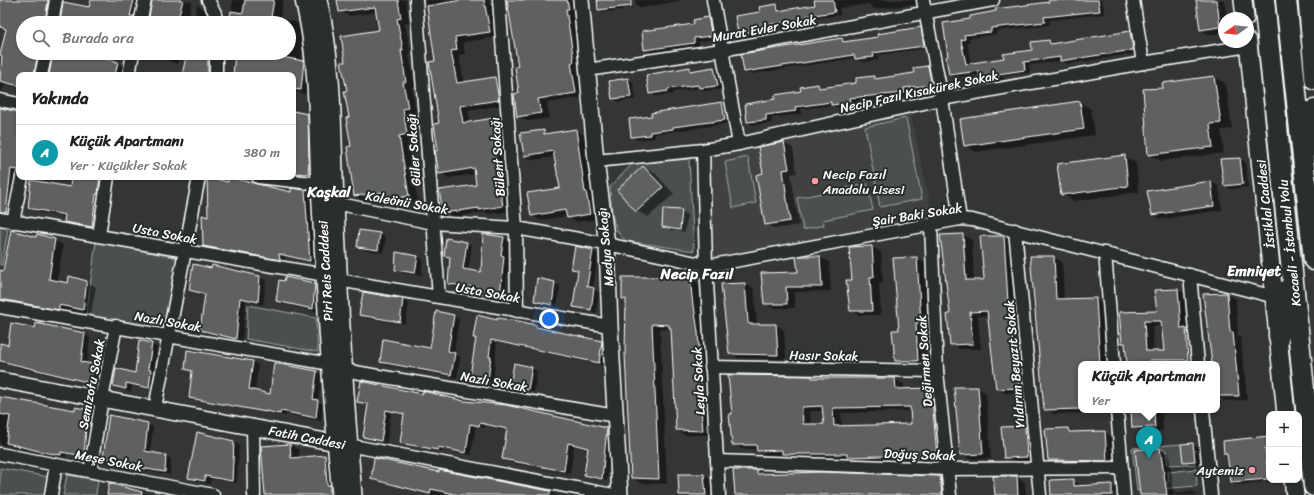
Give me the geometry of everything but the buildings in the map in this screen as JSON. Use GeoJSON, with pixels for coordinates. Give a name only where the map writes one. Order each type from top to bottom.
{"type":"FeatureCollection","features":[{"type":"Feature","properties":{"kind":"highway","name":"Kocaeli - İstanbul Yolu"},"geometry":{"type":"LineString","coordinates":[[1264,0],[1314,486]]}},
{"type":"Feature","properties":{"kind":"highway"},"geometry":{"type":"LineString","coordinates":[[1286,0],[1314,260]]}},
{"type":"Feature","properties":{"kind":"highway"},"geometry":{"type":"LineString","coordinates":[[1305,177],[1314,110]]}},
{"type":"Feature","properties":{"kind":"highway"},"geometry":{"type":"LineString","coordinates":[[1279,336],[1292,267]]}},
{"type":"Feature","properties":{"kind":"main road","name":"Piri Reis Cadddesi"},"geometry":{"type":"LineString","coordinates":[[304,0],[313,52],[318,103],[320,184],[332,277],[342,444],[340,495]]}},
{"type":"Feature","properties":{"kind":"main road","name":"Piri Reis Cadddesi"},"geometry":{"type":"LineString","coordinates":[[318,0],[326,51],[335,203],[332,277]]}},
{"type":"Feature","properties":{"kind":"main road"},"geometry":{"type":"LineString","coordinates":[[1243,0],[1244,12]]}},
{"type":"Feature","properties":{"kind":"main road"},"geometry":{"type":"LineString","coordinates":[[1307,0],[1314,81]]}},
{"type":"Feature","properties":{"kind":"main road","name":"İstiklal Caddesi"},"geometry":{"type":"LineString","coordinates":[[1248,48],[1286,411]]}},
{"type":"Feature","properties":{"kind":"main road","name":"Piri Reis Cadddesi"},"geometry":{"type":"LineString","coordinates":[[342,444],[353,495]]}},
{"type":"Feature","properties":{"kind":"main road"},"geometry":{"type":"LineString","coordinates":[[1293,483],[1294,495]]}},
{"type":"Feature","properties":{"kind":"street"},"geometry":{"type":"LineString","coordinates":[[53,16],[56,0]]}},
{"type":"Feature","properties":{"kind":"street"},"geometry":{"type":"LineString","coordinates":[[142,16],[145,0]]}},
{"type":"Feature","properties":{"kind":"street"},"geometry":{"type":"LineString","coordinates":[[208,0],[215,16]]}},
{"type":"Feature","properties":{"kind":"street","name":"Güler Sokağı"},"geometry":{"type":"LineString","coordinates":[[416,0],[439,297]]}},
{"type":"Feature","properties":{"kind":"street","name":"Bülent Sokağı"},"geometry":{"type":"LineString","coordinates":[[499,0],[516,228],[517,312]]}},
{"type":"Feature","properties":{"kind":"street","name":"Medya Sokağı"},"geometry":{"type":"LineString","coordinates":[[581,0],[586,70],[607,244],[610,326],[620,495]]}},
{"type":"Feature","properties":{"kind":"street"},"geometry":{"type":"LineString","coordinates":[[713,0],[739,144]]}},
{"type":"Feature","properties":{"kind":"street"},"geometry":{"type":"LineString","coordinates":[[923,0],[942,99],[960,219]]}},
{"type":"Feature","properties":{"kind":"street","name":"Murat Evler Sokak"},"geometry":{"type":"LineString","coordinates":[[586,70],[722,50],[993,0]]}},
{"type":"Feature","properties":{"kind":"street"},"geometry":{"type":"LineString","coordinates":[[1133,0],[1143,63]]}},
{"type":"Feature","properties":{"kind":"street","name":"Necip Fazıl Kısakürek Sokak"},"geometry":{"type":"LineString","coordinates":[[596,161],[703,150],[739,144],[942,99],[1226,48]]}},
{"type":"Feature","properties":{"kind":"street"},"geometry":{"type":"LineString","coordinates":[[42,72],[44,60]]}},
{"type":"Feature","properties":{"kind":"street"},"geometry":{"type":"LineString","coordinates":[[130,72],[132,60]]}},
{"type":"Feature","properties":{"kind":"street"},"geometry":{"type":"LineString","coordinates":[[216,60],[216,72]]}},
{"type":"Feature","properties":{"kind":"street"},"geometry":{"type":"LineString","coordinates":[[0,100],[16,103]]}},
{"type":"Feature","properties":{"kind":"street","name":"Leyla Sokak"},"geometry":{"type":"LineString","coordinates":[[703,150],[706,265],[719,495]]}},
{"type":"Feature","properties":{"kind":"street"},"geometry":{"type":"LineString","coordinates":[[13,222],[21,180]]}},
{"type":"Feature","properties":{"kind":"street"},"geometry":{"type":"LineString","coordinates":[[99,235],[108,180]]}},
{"type":"Feature","properties":{"kind":"street"},"geometry":{"type":"LineString","coordinates":[[155,408],[170,335],[197,180]]}},
{"type":"Feature","properties":{"kind":"street"},"geometry":{"type":"LineString","coordinates":[[285,180],[320,184],[335,203]]}},
{"type":"Feature","properties":{"kind":"street","name":"Kaleönü Sokak"},"geometry":{"type":"LineString","coordinates":[[335,203],[433,224],[516,228],[607,244]]}},
{"type":"Feature","properties":{"kind":"street","name":"Usta Sokak"},"geometry":{"type":"LineString","coordinates":[[0,219],[99,235],[517,312],[610,326]]}},
{"type":"Feature","properties":{"kind":"street","name":"Şair Baki Sokak"},"geometry":{"type":"LineString","coordinates":[[607,244],[706,265],[713,265],[960,219],[1015,230],[1275,297]]}},
{"type":"Feature","properties":{"kind":"street","name":"Değirmen Sokak"},"geometry":{"type":"LineString","coordinates":[[931,225],[937,371],[950,495]]}},
{"type":"Feature","properties":{"kind":"street","name":"Yıldırım Beyazıt Sokak"},"geometry":{"type":"LineString","coordinates":[[1015,230],[1040,495]]}},
{"type":"Feature","properties":{"kind":"street"},"geometry":{"type":"LineString","coordinates":[[1105,253],[1114,361]]}},
{"type":"Feature","properties":{"kind":"street"},"geometry":{"type":"LineString","coordinates":[[1190,275],[1198,361]]}},
{"type":"Feature","properties":{"kind":"street","name":"Nazlı Sokak"},"geometry":{"type":"LineString","coordinates":[[0,307],[170,335],[337,367],[616,416]]}},
{"type":"Feature","properties":{"kind":"street","name":"Semizotu Sokak"},"geometry":{"type":"LineString","coordinates":[[90,471],[116,326]]}},
{"type":"Feature","properties":{"kind":"street","name":"Hasır Sokak"},"geometry":{"type":"LineString","coordinates":[[711,367],[937,371]]}},
{"type":"Feature","properties":{"kind":"street","name":"Fatih Caddesi"},"geometry":{"type":"LineString","coordinates":[[0,380],[253,426],[613,495]]}},
{"type":"Feature","properties":{"kind":"street"},"geometry":{"type":"LineString","coordinates":[[1117,413],[1124,495]]}},
{"type":"Feature","properties":{"kind":"street"},"geometry":{"type":"LineString","coordinates":[[1203,413],[1211,495]]}},
{"type":"Feature","properties":{"kind":"street"},"geometry":{"type":"LineString","coordinates":[[253,426],[254,495]]}},
{"type":"Feature","properties":{"kind":"street","name":"Meşe Sokak"},"geometry":{"type":"LineString","coordinates":[[0,454],[213,495]]}},
{"type":"Feature","properties":{"kind":"street","name":"Doğuş Sokak"},"geometry":{"type":"LineString","coordinates":[[717,460],[947,470],[1122,468]]}},
{"type":"Feature","properties":{"kind":"street"},"geometry":{"type":"LineString","coordinates":[[51,495],[56,465]]}},
{"type":"Feature","properties":{"kind":"shaded area","name":"Necip Fazıl Anadolu Lisesi"},"geometry":{"type":"Polygon","coordinates":[[[910,111],[932,213],[713,265],[706,265],[703,150],[910,111]]]}},
{"type":"Feature","properties":{"kind":"shaded area"},"geometry":{"type":"Polygon","coordinates":[[[906,118],[922,199],[880,207],[865,127],[906,118]]]}},
{"type":"Feature","properties":{"kind":"shaded area"},"geometry":{"type":"Polygon","coordinates":[[[748,157],[756,203],[733,208],[725,162],[748,157]]]}},
{"type":"Feature","properties":{"kind":"shaded area"},"geometry":{"type":"Polygon","coordinates":[[[689,159],[694,251],[626,241],[621,236],[614,224],[610,187],[632,164],[689,159]]]}},
{"type":"Feature","properties":{"kind":"shaded area"},"geometry":{"type":"Polygon","coordinates":[[[867,184],[873,210],[823,220],[824,225],[803,230],[797,198],[867,184]]]}},
{"type":"Feature","properties":{"kind":"shaded area"},"geometry":{"type":"Polygon","coordinates":[[[0,227],[8,229],[2,265],[0,265],[0,227]]]}},
{"type":"Feature","properties":{"kind":"shaded area"},"geometry":{"type":"Polygon","coordinates":[[[96,242],[179,258],[167,332],[86,316],[96,242]]]}},
{"type":"Feature","properties":{"kind":"shaded area"},"geometry":{"type":"Polygon","coordinates":[[[248,305],[316,318],[318,352],[246,339],[248,305]]]}},
{"type":"Feature","properties":{"kind":"shaded area"},"geometry":{"type":"Polygon","coordinates":[[[1181,444],[1195,461],[1195,464],[1168,465],[1166,451],[1160,448],[1135,450],[1165,484],[1169,481],[1168,472],[1196,469],[1197,486],[1137,491],[1132,448],[1181,444]]]}},
{"type":"Feature","properties":{"kind":"shaded area"},"geometry":{"type":"Polygon","coordinates":[[[0,468],[49,477],[45,495],[0,495],[0,468]]]}},
{"type":"Feature","properties":{"kind":"shaded area"},"geometry":{"type":"Polygon","coordinates":[[[67,475],[98,480],[96,495],[63,495],[67,475]]]}},
{"type":"Feature","properties":{"kind":"place","name":"Necip Fazıl Anadolu Lisesi"},"geometry":{"type":"Point","coordinates":[815,181]}},
{"type":"Feature","properties":{"kind":"place","name":"Küçük Apartmanı"},"geometry":{"type":"Point","coordinates":[1149,459]}},
{"type":"Feature","properties":{"kind":"place","name":"Aytemiz"},"geometry":{"type":"Point","coordinates":[1252,470]}},
{"type":"Feature","properties":{"kind":"district","name":"Kaşkal"},"geometry":{"type":"Point","coordinates":[329,192]}},
{"type":"Feature","properties":{"kind":"district","name":"Emniyet"},"geometry":{"type":"Point","coordinates":[1254,271]}},
{"type":"Feature","properties":{"kind":"district","name":"Necip Fazıl"},"geometry":{"type":"Point","coordinates":[697,274]}}]}
